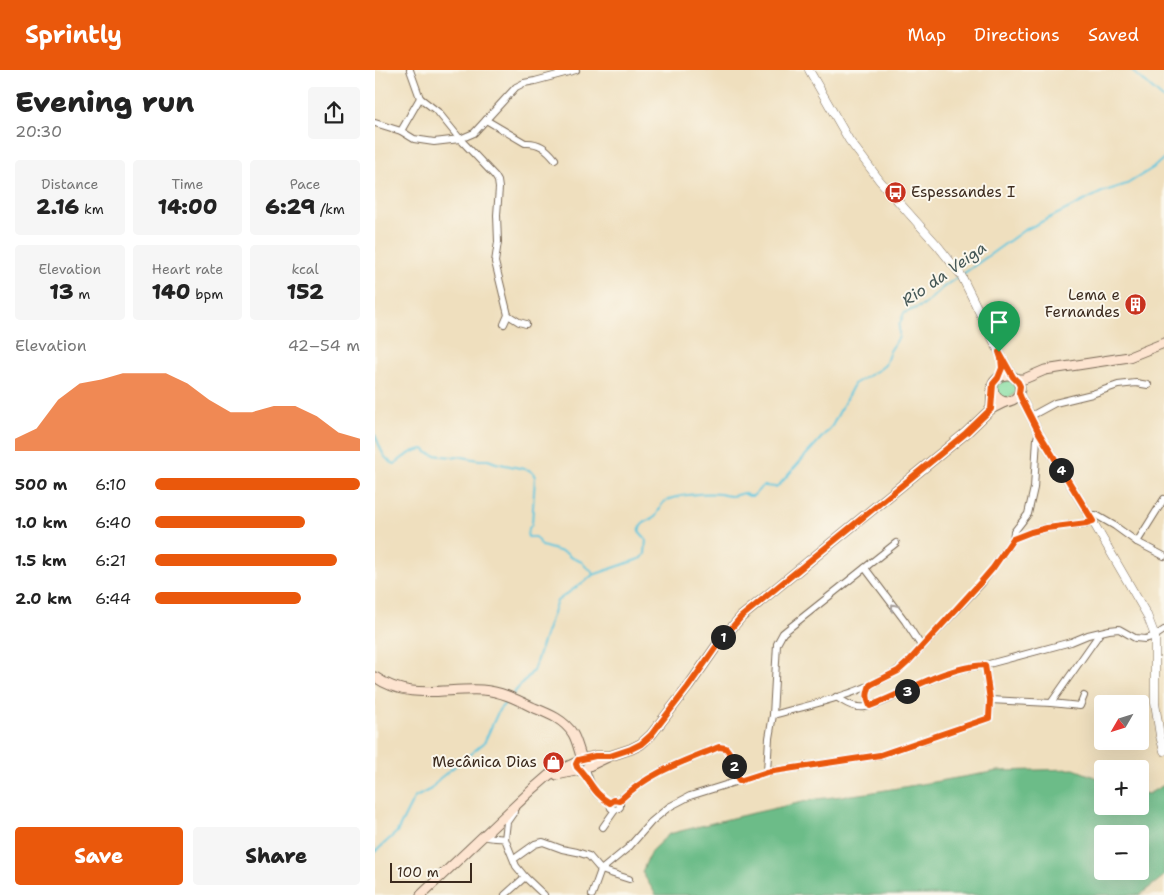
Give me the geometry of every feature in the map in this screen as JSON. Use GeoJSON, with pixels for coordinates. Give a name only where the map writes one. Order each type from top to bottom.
{"type":"FeatureCollection","features":[{"type":"Feature","properties":{"kind":"main road"},"geometry":{"type":"LineString","coordinates":[[991,409],[993,384],[1003,375],[1024,379],[1045,370],[1129,357],[1164,343]]}},
{"type":"Feature","properties":{"kind":"main road"},"geometry":{"type":"LineString","coordinates":[[545,779],[641,744],[651,735],[718,644],[741,617],[966,433],[991,409],[1014,400],[1019,391],[1038,374]]}},
{"type":"Feature","properties":{"kind":"main road"},"geometry":{"type":"LineString","coordinates":[[1015,378],[1020,386],[1019,391]]}},
{"type":"Feature","properties":{"kind":"main road"},"geometry":{"type":"LineString","coordinates":[[993,389],[996,397],[1007,402]]}},
{"type":"Feature","properties":{"kind":"main road"},"geometry":{"type":"LineString","coordinates":[[375,677],[398,689],[415,692],[482,690],[507,695],[552,715],[563,723],[573,734],[582,764]]}},
{"type":"Feature","properties":{"kind":"main road"},"geometry":{"type":"LineString","coordinates":[[576,748],[588,755],[610,756]]}},
{"type":"Feature","properties":{"kind":"main road"},"geometry":{"type":"LineString","coordinates":[[567,766],[576,748]]}},
{"type":"Feature","properties":{"kind":"main road"},"geometry":{"type":"LineString","coordinates":[[421,895],[549,775],[567,766],[582,764],[595,756]]}},
{"type":"Feature","properties":{"kind":"street"},"geometry":{"type":"LineString","coordinates":[[375,123],[401,131],[414,139],[434,142],[460,139],[474,133],[516,87],[524,83],[576,70]]}},
{"type":"Feature","properties":{"kind":"street"},"geometry":{"type":"LineString","coordinates":[[809,70],[849,140],[880,181],[938,246],[961,276],[999,352],[1015,378]]}},
{"type":"Feature","properties":{"kind":"street"},"geometry":{"type":"LineString","coordinates":[[401,131],[420,98],[412,72]]}},
{"type":"Feature","properties":{"kind":"street"},"geometry":{"type":"LineString","coordinates":[[420,98],[438,112],[498,181],[495,262],[508,315],[504,324]]}},
{"type":"Feature","properties":{"kind":"street"},"geometry":{"type":"LineString","coordinates":[[486,120],[525,143],[541,145],[555,159]]}},
{"type":"Feature","properties":{"kind":"street"},"geometry":{"type":"LineString","coordinates":[[508,315],[526,324]]}},
{"type":"Feature","properties":{"kind":"street"},"geometry":{"type":"LineString","coordinates":[[998,378],[1002,368],[999,352]]}},
{"type":"Feature","properties":{"kind":"street"},"geometry":{"type":"LineString","coordinates":[[1030,414],[1055,403],[1092,394],[1118,385],[1136,383],[1149,385]]}},
{"type":"Feature","properties":{"kind":"street"},"geometry":{"type":"LineString","coordinates":[[1019,391],[1039,433],[1147,615],[1155,636],[1155,703],[1164,751]]}},
{"type":"Feature","properties":{"kind":"street"},"geometry":{"type":"LineString","coordinates":[[1007,402],[1021,407],[1030,414]]}},
{"type":"Feature","properties":{"kind":"street"},"geometry":{"type":"LineString","coordinates":[[773,715],[870,685],[898,671],[922,647],[993,568],[1013,539],[1014,532],[1028,514],[1039,433]]}},
{"type":"Feature","properties":{"kind":"street"},"geometry":{"type":"LineString","coordinates":[[1137,542],[1164,499]]}},
{"type":"Feature","properties":{"kind":"street"},"geometry":{"type":"LineString","coordinates":[[1013,539],[1047,528],[1087,523],[1097,515],[1137,542],[1164,556]]}},
{"type":"Feature","properties":{"kind":"street"},"geometry":{"type":"LineString","coordinates":[[767,772],[769,738],[773,715],[777,644],[783,633],[896,543]]}},
{"type":"Feature","properties":{"kind":"street"},"geometry":{"type":"LineString","coordinates":[[865,568],[922,647]]}},
{"type":"Feature","properties":{"kind":"street"},"geometry":{"type":"LineString","coordinates":[[836,697],[858,707],[866,707],[957,670],[985,665],[1071,642],[1088,635],[1119,629],[1135,638],[1145,639],[1155,636],[1164,630]]}},
{"type":"Feature","properties":{"kind":"street"},"geometry":{"type":"LineString","coordinates":[[1051,703],[1100,633]]}},
{"type":"Feature","properties":{"kind":"street"},"geometry":{"type":"LineString","coordinates":[[592,895],[601,870],[629,847],[651,822],[669,807],[690,796],[767,772],[880,755],[989,718],[990,700],[985,665]]}},
{"type":"Feature","properties":{"kind":"street"},"geometry":{"type":"LineString","coordinates":[[870,685],[867,693],[867,701],[870,706]]}},
{"type":"Feature","properties":{"kind":"street"},"geometry":{"type":"LineString","coordinates":[[990,700],[1080,706],[1084,696]]}},
{"type":"Feature","properties":{"kind":"street"},"geometry":{"type":"LineString","coordinates":[[610,803],[614,800],[619,801],[631,790],[661,770],[719,747],[726,748],[729,752],[739,781]]}},
{"type":"Feature","properties":{"kind":"street"},"geometry":{"type":"LineString","coordinates":[[582,764],[591,786],[615,810]]}},
{"type":"Feature","properties":{"kind":"street"},"geometry":{"type":"LineString","coordinates":[[603,827],[615,810],[620,807],[619,801]]}},
{"type":"Feature","properties":{"kind":"street"},"geometry":{"type":"LineString","coordinates":[[513,808],[514,812],[507,822],[505,839],[516,866],[525,878],[544,895]]}},
{"type":"Feature","properties":{"kind":"street"},"geometry":{"type":"LineString","coordinates":[[484,836],[487,838],[498,837],[505,839]]}},
{"type":"Feature","properties":{"kind":"street"},"geometry":{"type":"LineString","coordinates":[[514,859],[535,844],[543,842],[562,850],[589,856],[601,870],[629,879]]}},
{"type":"Feature","properties":{"kind":"street"},"geometry":{"type":"LineString","coordinates":[[505,895],[525,878]]}},
{"type":"Feature","properties":{"kind":"green space"},"geometry":{"type":"Polygon","coordinates":[[[1006,378],[1013,381],[1016,388],[1013,395],[1006,398],[999,395],[996,388],[999,381],[1006,378]]]}},
{"type":"Feature","properties":{"kind":"green space"},"geometry":{"type":"Polygon","coordinates":[[[1074,769],[1094,777],[1094,815],[1149,815],[1149,793],[1164,785],[1164,876],[1140,895],[656,895],[642,872],[651,851],[669,834],[816,799],[868,793],[998,771],[1074,769]]]}},
{"type":"Feature","properties":{"kind":"waterway","name":"Rio da Veiga"},"geometry":{"type":"LineString","coordinates":[[1131,70],[1164,99]]}},
{"type":"Feature","properties":{"kind":"waterway","name":"Rio da Veiga"},"geometry":{"type":"LineString","coordinates":[[963,274],[1023,231],[1102,192],[1127,184],[1153,168],[1164,158]]}},
{"type":"Feature","properties":{"kind":"waterway","name":"Rio da Veiga"},"geometry":{"type":"LineString","coordinates":[[513,694],[533,671],[557,601],[593,575],[642,558],[645,554],[646,539],[639,531],[640,528],[643,523],[655,517],[663,503],[668,500],[699,494],[731,496],[743,493],[753,496],[762,487],[776,487],[780,484],[832,426],[854,384],[885,365],[890,351],[899,337],[899,326],[904,313],[924,305],[959,276]]}},
{"type":"Feature","properties":{"kind":"waterway"},"geometry":{"type":"LineString","coordinates":[[375,435],[385,456],[395,464],[412,452],[424,449],[434,455],[488,460],[529,470],[535,477],[532,524],[527,535],[528,537],[535,537],[542,546],[566,553],[570,557],[582,562],[591,570],[593,575]]}},
{"type":"Feature","properties":{"kind":"waterway","name":"Rio da Veiga"},"geometry":{"type":"LineString","coordinates":[[375,852],[397,832],[414,798],[431,789],[439,779],[484,743],[499,710],[508,700]]}},
{"type":"Feature","properties":{"kind":"place","name":"Espessandes I"},"geometry":{"type":"Point","coordinates":[895,192]}},
{"type":"Feature","properties":{"kind":"place","name":"Lema e Fernandes"},"geometry":{"type":"Point","coordinates":[1136,304]}},
{"type":"Feature","properties":{"kind":"place","name":"Mecânica Dias"},"geometry":{"type":"Point","coordinates":[553,762]}},
{"type":"Feature","properties":{"kind":"route"},"geometry":{"type":"LineString","coordinates":[[999,352],[1020,386],[1019,393],[1021,398],[1039,433],[1093,521],[1047,528],[1013,539],[993,568],[908,662],[898,671],[870,685],[867,693],[867,701],[870,706],[957,670],[985,665],[990,700],[989,718],[880,755],[767,772],[739,781],[729,752],[726,748],[719,747],[661,770],[631,790],[619,801],[614,800],[610,803],[601,798],[581,770],[578,769],[576,764],[578,760],[603,755],[610,756],[641,744],[651,735],[718,644],[741,617],[966,433],[991,409],[993,384],[1002,368],[999,352]]}}]}
